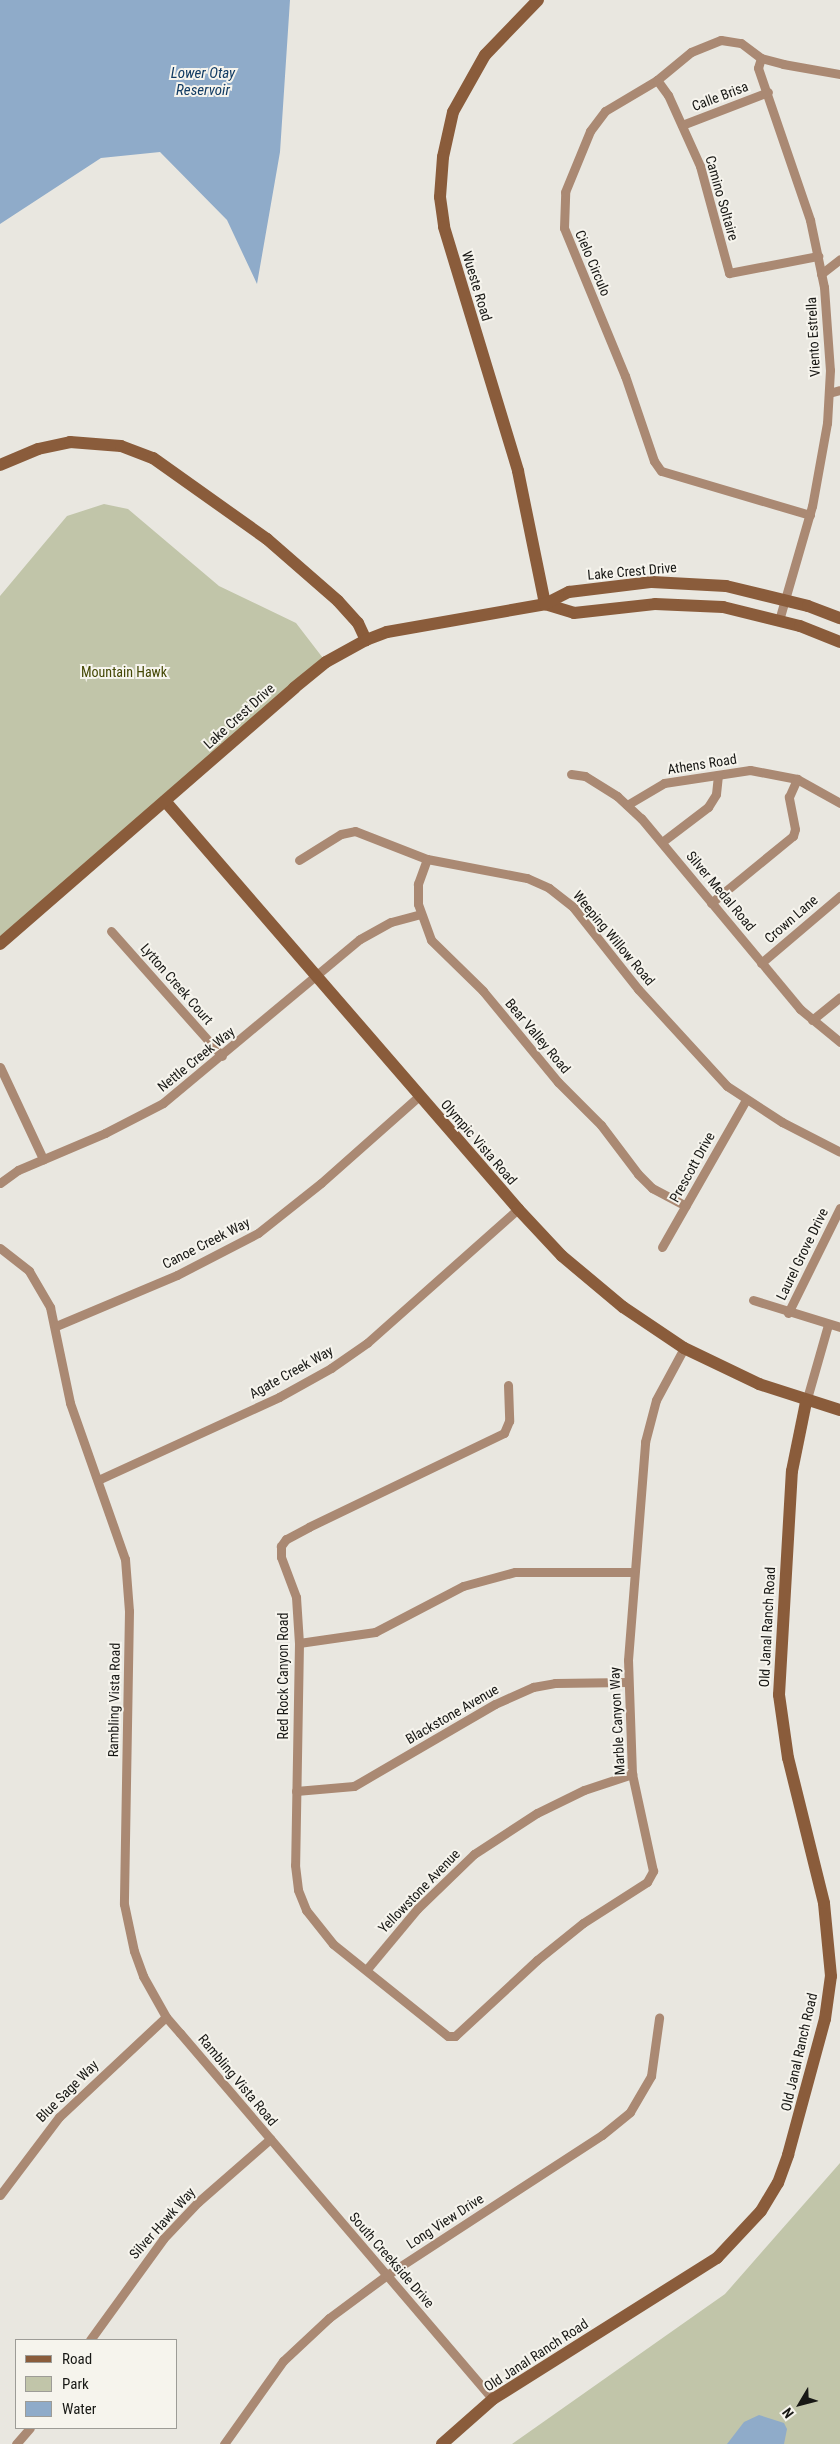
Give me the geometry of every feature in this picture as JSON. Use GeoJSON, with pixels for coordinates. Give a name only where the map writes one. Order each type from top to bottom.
{"type":"FeatureCollection","features":[{"type":"Feature","properties":{"kind":"street","name":"Wueste Road"},"geometry":{"type":"LineString","coordinates":[[538,0],[485,55],[453,112],[443,157],[440,197],[444,227],[518,471],[545,604]]}},
{"type":"Feature","properties":{"kind":"street","name":"Cielo Circulo"},"geometry":{"type":"LineString","coordinates":[[810,515],[661,471],[654,461],[626,376],[564,228],[565,192],[590,131],[604,111],[657,80],[691,52],[721,40],[741,43],[761,58],[840,74]]}},
{"type":"Feature","properties":{"kind":"street","name":"Viento Estrella"},"geometry":{"type":"LineString","coordinates":[[761,58],[758,68],[768,92],[810,220],[818,256],[830,370],[824,448],[810,515],[779,620]]}},
{"type":"Feature","properties":{"kind":"street","name":"Camino Soltaire"},"geometry":{"type":"LineString","coordinates":[[657,80],[668,95],[700,166],[729,273],[818,256]]}},
{"type":"Feature","properties":{"kind":"street","name":"Calle Brisa"},"geometry":{"type":"LineString","coordinates":[[682,125],[768,92]]}},
{"type":"Feature","properties":{"kind":"street"},"geometry":{"type":"LineString","coordinates":[[821,274],[840,259]]}},
{"type":"Feature","properties":{"kind":"street"},"geometry":{"type":"LineString","coordinates":[[829,393],[840,390]]}},
{"type":"Feature","properties":{"kind":"street"},"geometry":{"type":"LineString","coordinates":[[0,466],[38,448],[70,442],[121,446],[153,458],[267,539],[338,601],[358,623],[366,640]]}},
{"type":"Feature","properties":{"kind":"street","name":"Lake Crest Drive"},"geometry":{"type":"LineString","coordinates":[[0,944],[294,688],[343,652],[366,640],[388,632],[545,604],[569,592],[652,582],[726,586],[786,600],[840,618]]}},
{"type":"Feature","properties":{"kind":"street","name":"Lake Crest Drive"},"geometry":{"type":"LineString","coordinates":[[545,604],[574,613],[687,603],[723,607],[779,620],[840,642]]}},
{"type":"Feature","properties":{"kind":"street","name":"Athens Road"},"geometry":{"type":"LineString","coordinates":[[627,805],[664,783],[750,770],[797,779],[840,803]]}},
{"type":"Feature","properties":{"kind":"street","name":"Silver Medal Road"},"geometry":{"type":"LineString","coordinates":[[571,774],[585,776],[627,805],[662,842],[761,963],[812,1020],[840,1042]]}},
{"type":"Feature","properties":{"kind":"street"},"geometry":{"type":"LineString","coordinates":[[662,842],[708,806],[716,794],[718,775]]}},
{"type":"Feature","properties":{"kind":"street"},"geometry":{"type":"LineString","coordinates":[[711,903],[793,836],[795,829],[788,797],[797,779]]}},
{"type":"Feature","properties":{"kind":"street","name":"Olympic Vista Road"},"geometry":{"type":"LineString","coordinates":[[165,802],[518,1209],[594,1284],[684,1348],[725,1370],[806,1402],[840,1410]]}},
{"type":"Feature","properties":{"kind":"street","name":"Weeping Willow Road"},"geometry":{"type":"LineString","coordinates":[[299,860],[341,834],[355,831],[427,858],[527,878],[562,896],[638,989],[727,1086],[746,1100],[840,1152]]}},
{"type":"Feature","properties":{"kind":"street","name":"Bear Valley Road"},"geometry":{"type":"LineString","coordinates":[[427,858],[418,884],[420,914],[438,948],[483,991],[558,1082],[601,1125],[638,1174],[652,1188],[686,1206]]}},
{"type":"Feature","properties":{"kind":"street","name":"Crown Lane"},"geometry":{"type":"LineString","coordinates":[[761,963],[840,896]]}},
{"type":"Feature","properties":{"kind":"street","name":"Nettle Creek Way"},"geometry":{"type":"LineString","coordinates":[[0,1183],[18,1170],[163,1103],[222,1056],[314,976],[376,929],[420,914]]}},
{"type":"Feature","properties":{"kind":"street","name":"Lytton Creek Court"},"geometry":{"type":"LineString","coordinates":[[111,931],[222,1056]]}},
{"type":"Feature","properties":{"kind":"street"},"geometry":{"type":"LineString","coordinates":[[812,1020],[840,997]]}},
{"type":"Feature","properties":{"kind":"street"},"geometry":{"type":"LineString","coordinates":[[0,1067],[43,1159]]}},
{"type":"Feature","properties":{"kind":"street","name":"Canoe Creek Way"},"geometry":{"type":"LineString","coordinates":[[56,1326],[177,1275],[258,1233],[303,1199],[420,1096]]}},
{"type":"Feature","properties":{"kind":"street","name":"Prescott Drive"},"geometry":{"type":"LineString","coordinates":[[662,1247],[746,1100]]}},
{"type":"Feature","properties":{"kind":"street","name":"Laurel Grove Drive"},"geometry":{"type":"LineString","coordinates":[[788,1313],[840,1208]]}},
{"type":"Feature","properties":{"kind":"street","name":"Agate Creek Way"},"geometry":{"type":"LineString","coordinates":[[98,1480],[279,1397],[331,1368],[367,1343],[518,1209]]}},
{"type":"Feature","properties":{"kind":"street","name":"Rambling Vista Road"},"geometry":{"type":"LineString","coordinates":[[0,1248],[29,1271],[42,1290],[56,1326],[70,1402],[122,1544],[128,1591],[124,1904],[137,1959],[166,2017],[270,2139]]}},
{"type":"Feature","properties":{"kind":"street"},"geometry":{"type":"LineString","coordinates":[[753,1300],[788,1313],[840,1327]]}},
{"type":"Feature","properties":{"kind":"street","name":"Old Janal Ranch Road"},"geometry":{"type":"LineString","coordinates":[[442,2444],[493,2399],[717,2258],[761,2211],[778,2183],[788,2155],[825,2019],[830,1976],[824,1903],[788,1758],[778,1696],[793,1462],[806,1402],[828,1325]]}},
{"type":"Feature","properties":{"kind":"street","name":"Marble Canyon Way"},"geometry":{"type":"LineString","coordinates":[[455,2036],[567,1935],[647,1882],[652,1864],[632,1774],[627,1682],[634,1572],[645,1442],[656,1400],[684,1348]]}},
{"type":"Feature","properties":{"kind":"street","name":"Red Rock Canyon Road"},"geometry":{"type":"LineString","coordinates":[[455,2036],[448,2036],[322,1932],[298,1890],[295,1865],[299,1643],[296,1597],[281,1557],[280,1546],[286,1539],[504,1433],[509,1421],[508,1385]]}},
{"type":"Feature","properties":{"kind":"street"},"geometry":{"type":"LineString","coordinates":[[299,1643],[375,1632],[463,1586],[515,1572],[634,1572]]}},
{"type":"Feature","properties":{"kind":"street","name":"Blackstone Avenue"},"geometry":{"type":"LineString","coordinates":[[296,1791],[354,1786],[495,1704],[533,1688],[555,1683],[627,1682]]}},
{"type":"Feature","properties":{"kind":"street","name":"Yellowstone Avenue"},"geometry":{"type":"LineString","coordinates":[[367,1969],[417,1910],[474,1854],[557,1803],[632,1774]]}},
{"type":"Feature","properties":{"kind":"street","name":"Blue Sage Way"},"geometry":{"type":"LineString","coordinates":[[0,2195],[59,2117],[166,2017]]}},
{"type":"Feature","properties":{"kind":"street","name":"Long View Drive"},"geometry":{"type":"LineString","coordinates":[[224,2444],[253,2401],[297,2346],[334,2314],[387,2275],[578,2151],[630,2112],[651,2076],[659,2018]]}},
{"type":"Feature","properties":{"kind":"street","name":"South Creekside Drive"},"geometry":{"type":"LineString","coordinates":[[270,2139],[493,2399]]}},
{"type":"Feature","properties":{"kind":"street","name":"Silver Hawk Way"},"geometry":{"type":"LineString","coordinates":[[91,2339],[163,2239],[198,2202],[270,2139]]}},
{"type":"Feature","properties":{"kind":"street"},"geometry":{"type":"LineString","coordinates":[[16,2444],[29,2429]]}},
{"type":"Feature","properties":{"kind":"green space","name":"Mountain Hawk"},"geometry":{"type":"Polygon","coordinates":[[[104,504],[128,509],[219,586],[296,623],[326,662],[0,944],[0,596],[67,516],[104,504]]]}},
{"type":"Feature","properties":{"kind":"green space"},"geometry":{"type":"Polygon","coordinates":[[[840,2163],[840,2444],[512,2444],[725,2294],[840,2163]]]}},
{"type":"Feature","properties":{"kind":"water","name":"Lower Otay Reservoir"},"geometry":{"type":"Polygon","coordinates":[[[0,0],[290,0],[280,152],[257,284],[227,220],[160,152],[101,158],[0,224],[0,0]]]}},
{"type":"Feature","properties":{"kind":"water"},"geometry":{"type":"Polygon","coordinates":[[[759,2415],[784,2423],[787,2429],[784,2444],[727,2444],[744,2422],[759,2415]]]}}]}
